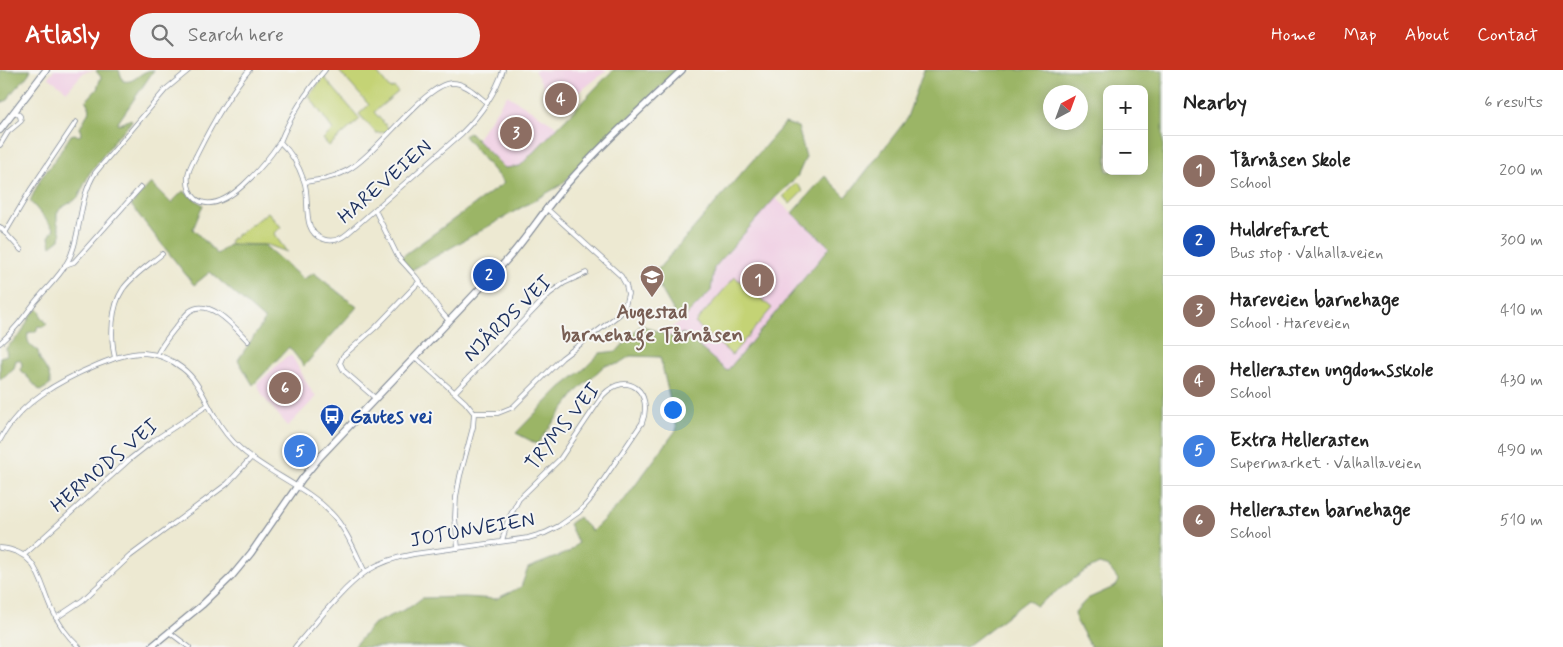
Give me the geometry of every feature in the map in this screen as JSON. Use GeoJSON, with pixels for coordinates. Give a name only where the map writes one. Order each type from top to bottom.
{"type":"FeatureCollection","features":[{"type":"Feature","properties":{"kind":"main road"},"geometry":{"type":"LineString","coordinates":[[0,130],[46,70]]}},
{"type":"Feature","properties":{"kind":"street"},"geometry":{"type":"LineString","coordinates":[[0,343],[12,332],[66,265],[74,248],[87,187],[95,173],[167,87],[189,70]]}},
{"type":"Feature","properties":{"kind":"street"},"geometry":{"type":"LineString","coordinates":[[249,70],[238,83],[221,110],[188,173],[190,192],[196,199],[206,204],[227,198],[246,182],[273,152],[280,142],[295,110],[325,70]]}},
{"type":"Feature","properties":{"kind":"street","name":"HAREVEIEN"},"geometry":{"type":"LineString","coordinates":[[280,142],[294,159],[305,182],[311,230],[320,238],[330,241],[336,240],[343,237],[462,134],[487,103],[503,70]]}},
{"type":"Feature","properties":{"kind":"street"},"geometry":{"type":"LineString","coordinates":[[150,647],[211,597],[237,572],[297,487],[331,445],[515,251],[546,208],[590,159],[682,70]]}},
{"type":"Feature","properties":{"kind":"street"},"geometry":{"type":"LineString","coordinates":[[305,182],[323,180],[346,171],[359,162],[423,99],[439,86],[452,83],[460,84],[487,103]]}},
{"type":"Feature","properties":{"kind":"street"},"geometry":{"type":"LineString","coordinates":[[0,145],[8,132],[21,121],[20,116],[15,111]]}},
{"type":"Feature","properties":{"kind":"street"},"geometry":{"type":"LineString","coordinates":[[5,233],[31,189],[76,122]]}},
{"type":"Feature","properties":{"kind":"street"},"geometry":{"type":"LineString","coordinates":[[66,265],[74,262],[141,187]]}},
{"type":"Feature","properties":{"kind":"street"},"geometry":{"type":"LineString","coordinates":[[474,413],[498,413],[513,406],[562,358],[618,315],[625,306],[627,290],[621,276],[546,208]]}},
{"type":"Feature","properties":{"kind":"street"},"geometry":{"type":"LineString","coordinates":[[375,210],[398,257],[420,281],[449,321]]}},
{"type":"Feature","properties":{"kind":"street"},"geometry":{"type":"LineString","coordinates":[[0,227],[21,250]]}},
{"type":"Feature","properties":{"kind":"street"},"geometry":{"type":"LineString","coordinates":[[115,358],[113,320],[121,293],[128,283],[162,254]]}},
{"type":"Feature","properties":{"kind":"street","name":"NJÅRDS VEI"},"geometry":{"type":"LineString","coordinates":[[455,392],[546,296],[564,283],[586,273]]}},
{"type":"Feature","properties":{"kind":"street"},"geometry":{"type":"LineString","coordinates":[[375,398],[344,371],[340,365],[341,360],[346,352],[376,327],[420,281]]}},
{"type":"Feature","properties":{"kind":"street"},"geometry":{"type":"LineString","coordinates":[[157,355],[184,316],[192,309],[198,308],[210,308],[248,341]]}},
{"type":"Feature","properties":{"kind":"street"},"geometry":{"type":"LineString","coordinates":[[0,440],[18,415],[46,391],[82,372],[115,358],[138,353],[157,355],[173,362],[187,372],[198,386],[227,435],[238,447],[251,458],[320,503],[332,514],[342,528],[365,572]]}},
{"type":"Feature","properties":{"kind":"street"},"geometry":{"type":"LineString","coordinates":[[415,357],[469,405],[474,413],[473,427],[458,482],[456,498],[455,518],[458,548]]}},
{"type":"Feature","properties":{"kind":"street","name":"TRYMS VEI"},"geometry":{"type":"LineString","coordinates":[[502,541],[508,520],[519,499],[560,459],[594,407],[607,391],[620,384],[628,383],[637,388],[643,397]]}},
{"type":"Feature","properties":{"kind":"street","name":"JOTUNVEIEN"},"geometry":{"type":"LineString","coordinates":[[295,647],[346,589],[365,572],[382,563],[397,558],[528,538],[565,522],[579,512],[589,501],[640,426],[644,414],[643,397]]}},
{"type":"Feature","properties":{"kind":"street","name":"HERMODS VEI"},"geometry":{"type":"LineString","coordinates":[[24,555],[130,459],[208,405]]}},
{"type":"Feature","properties":{"kind":"street"},"geometry":{"type":"LineString","coordinates":[[56,618],[83,600],[130,556],[227,484],[251,458]]}},
{"type":"Feature","properties":{"kind":"street"},"geometry":{"type":"LineString","coordinates":[[0,548],[12,550],[30,560],[56,618],[78,647]]}},
{"type":"Feature","properties":{"kind":"street"},"geometry":{"type":"LineString","coordinates":[[169,632],[189,647]]}},
{"type":"Feature","properties":{"kind":"shaded area"},"geometry":{"type":"Polygon","coordinates":[[[54,70],[97,70],[84,72],[67,91],[48,77],[54,70]]]}},
{"type":"Feature","properties":{"kind":"shaded area"},"geometry":{"type":"Polygon","coordinates":[[[534,70],[607,70],[557,110],[534,70]]]}},
{"type":"Feature","properties":{"kind":"shaded area"},"geometry":{"type":"Polygon","coordinates":[[[507,95],[558,127],[520,166],[505,168],[476,140],[507,95]]]}},
{"type":"Feature","properties":{"kind":"shaded area"},"geometry":{"type":"Polygon","coordinates":[[[775,198],[830,246],[727,372],[683,334],[674,338],[662,333],[680,322],[711,291],[714,268],[775,198]]]}},
{"type":"Feature","properties":{"kind":"shaded area"},"geometry":{"type":"Polygon","coordinates":[[[287,356],[292,356],[312,392],[317,396],[288,426],[264,398],[257,384],[287,356]]]}},
{"type":"Feature","properties":{"kind":"green space"},"geometry":{"type":"Polygon","coordinates":[[[0,70],[31,70],[8,100],[0,103],[0,70]]]}},
{"type":"Feature","properties":{"kind":"green space"},"geometry":{"type":"Polygon","coordinates":[[[97,70],[119,70],[123,81],[131,81],[145,72],[154,70],[117,124],[131,119],[130,124],[115,138],[89,174],[79,196],[61,208],[57,213],[61,234],[60,239],[51,246],[49,237],[54,229],[30,201],[41,178],[71,135],[81,135],[80,128],[90,109],[86,101],[97,89],[101,77],[97,70]]]}},
{"type":"Feature","properties":{"kind":"green space"},"geometry":{"type":"Polygon","coordinates":[[[338,70],[375,70],[390,89],[394,87],[398,92],[374,112],[390,130],[376,133],[359,114],[369,105],[338,70]]]}},
{"type":"Feature","properties":{"kind":"green space"},"geometry":{"type":"Polygon","coordinates":[[[613,70],[677,70],[561,185],[410,271],[400,258],[504,183],[464,136],[469,132],[505,168],[520,166],[613,70]]]}},
{"type":"Feature","properties":{"kind":"green space"},"geometry":{"type":"Polygon","coordinates":[[[924,70],[1163,70],[1163,647],[1091,647],[1076,620],[1075,612],[1087,599],[1116,586],[1119,581],[1109,567],[1099,564],[1085,571],[1036,606],[1028,600],[966,647],[354,647],[373,624],[410,607],[422,598],[465,597],[496,599],[521,587],[528,568],[569,552],[578,543],[569,524],[578,517],[592,531],[625,499],[677,429],[660,357],[630,356],[618,364],[605,365],[577,391],[537,444],[516,433],[560,388],[584,369],[600,353],[617,351],[641,325],[674,338],[683,333],[727,371],[830,247],[792,213],[825,176],[846,197],[906,120],[924,70]]]}},
{"type":"Feature","properties":{"kind":"green space"},"geometry":{"type":"Polygon","coordinates":[[[324,77],[360,119],[329,146],[323,139],[333,130],[309,96],[324,77]]]}},
{"type":"Feature","properties":{"kind":"green space"},"geometry":{"type":"Polygon","coordinates":[[[785,123],[798,127],[806,157],[797,177],[775,198],[714,268],[711,291],[680,322],[653,275],[785,123]]]}},
{"type":"Feature","properties":{"kind":"green space"},"geometry":{"type":"Polygon","coordinates":[[[151,183],[171,203],[183,191],[203,205],[193,229],[217,254],[229,245],[264,245],[303,279],[314,273],[357,307],[304,366],[289,347],[253,385],[238,360],[265,320],[210,272],[194,285],[131,205],[151,183]]]}},
{"type":"Feature","properties":{"kind":"green space"},"geometry":{"type":"Polygon","coordinates":[[[796,183],[803,191],[790,204],[783,196],[796,183]]]}},
{"type":"Feature","properties":{"kind":"green space"},"geometry":{"type":"Polygon","coordinates":[[[268,212],[281,227],[274,234],[287,252],[268,245],[231,244],[229,241],[268,212]]]}},
{"type":"Feature","properties":{"kind":"green space"},"geometry":{"type":"Polygon","coordinates":[[[735,277],[772,308],[732,355],[695,323],[735,277]]]}},
{"type":"Feature","properties":{"kind":"green space"},"geometry":{"type":"Polygon","coordinates":[[[38,309],[47,324],[43,327],[38,326],[36,332],[28,333],[28,339],[30,344],[38,351],[40,360],[49,374],[50,385],[40,391],[21,370],[22,364],[20,360],[16,360],[14,368],[0,380],[0,357],[7,355],[7,347],[21,334],[31,314],[38,309]]]}},
{"type":"Feature","properties":{"kind":"place","name":"Hellerasten ungdomsskole"},"geometry":{"type":"Point","coordinates":[561,99]}},
{"type":"Feature","properties":{"kind":"place","name":"Hareveien barnehage"},"geometry":{"type":"Point","coordinates":[516,133]}},
{"type":"Feature","properties":{"kind":"place","name":"Huldrefaret"},"geometry":{"type":"Point","coordinates":[489,275]}},
{"type":"Feature","properties":{"kind":"place","name":"Tårnåsen skole"},"geometry":{"type":"Point","coordinates":[758,280]}},
{"type":"Feature","properties":{"kind":"place","name":"Augestad barnehage Tårnåsen"},"geometry":{"type":"Point","coordinates":[652,298]}},
{"type":"Feature","properties":{"kind":"place","name":"Hellerasten barnehage"},"geometry":{"type":"Point","coordinates":[285,388]}},
{"type":"Feature","properties":{"kind":"place","name":"Gautes vei"},"geometry":{"type":"Point","coordinates":[332,437]}},
{"type":"Feature","properties":{"kind":"place","name":"Extra Hellerasten"},"geometry":{"type":"Point","coordinates":[300,451]}}]}
